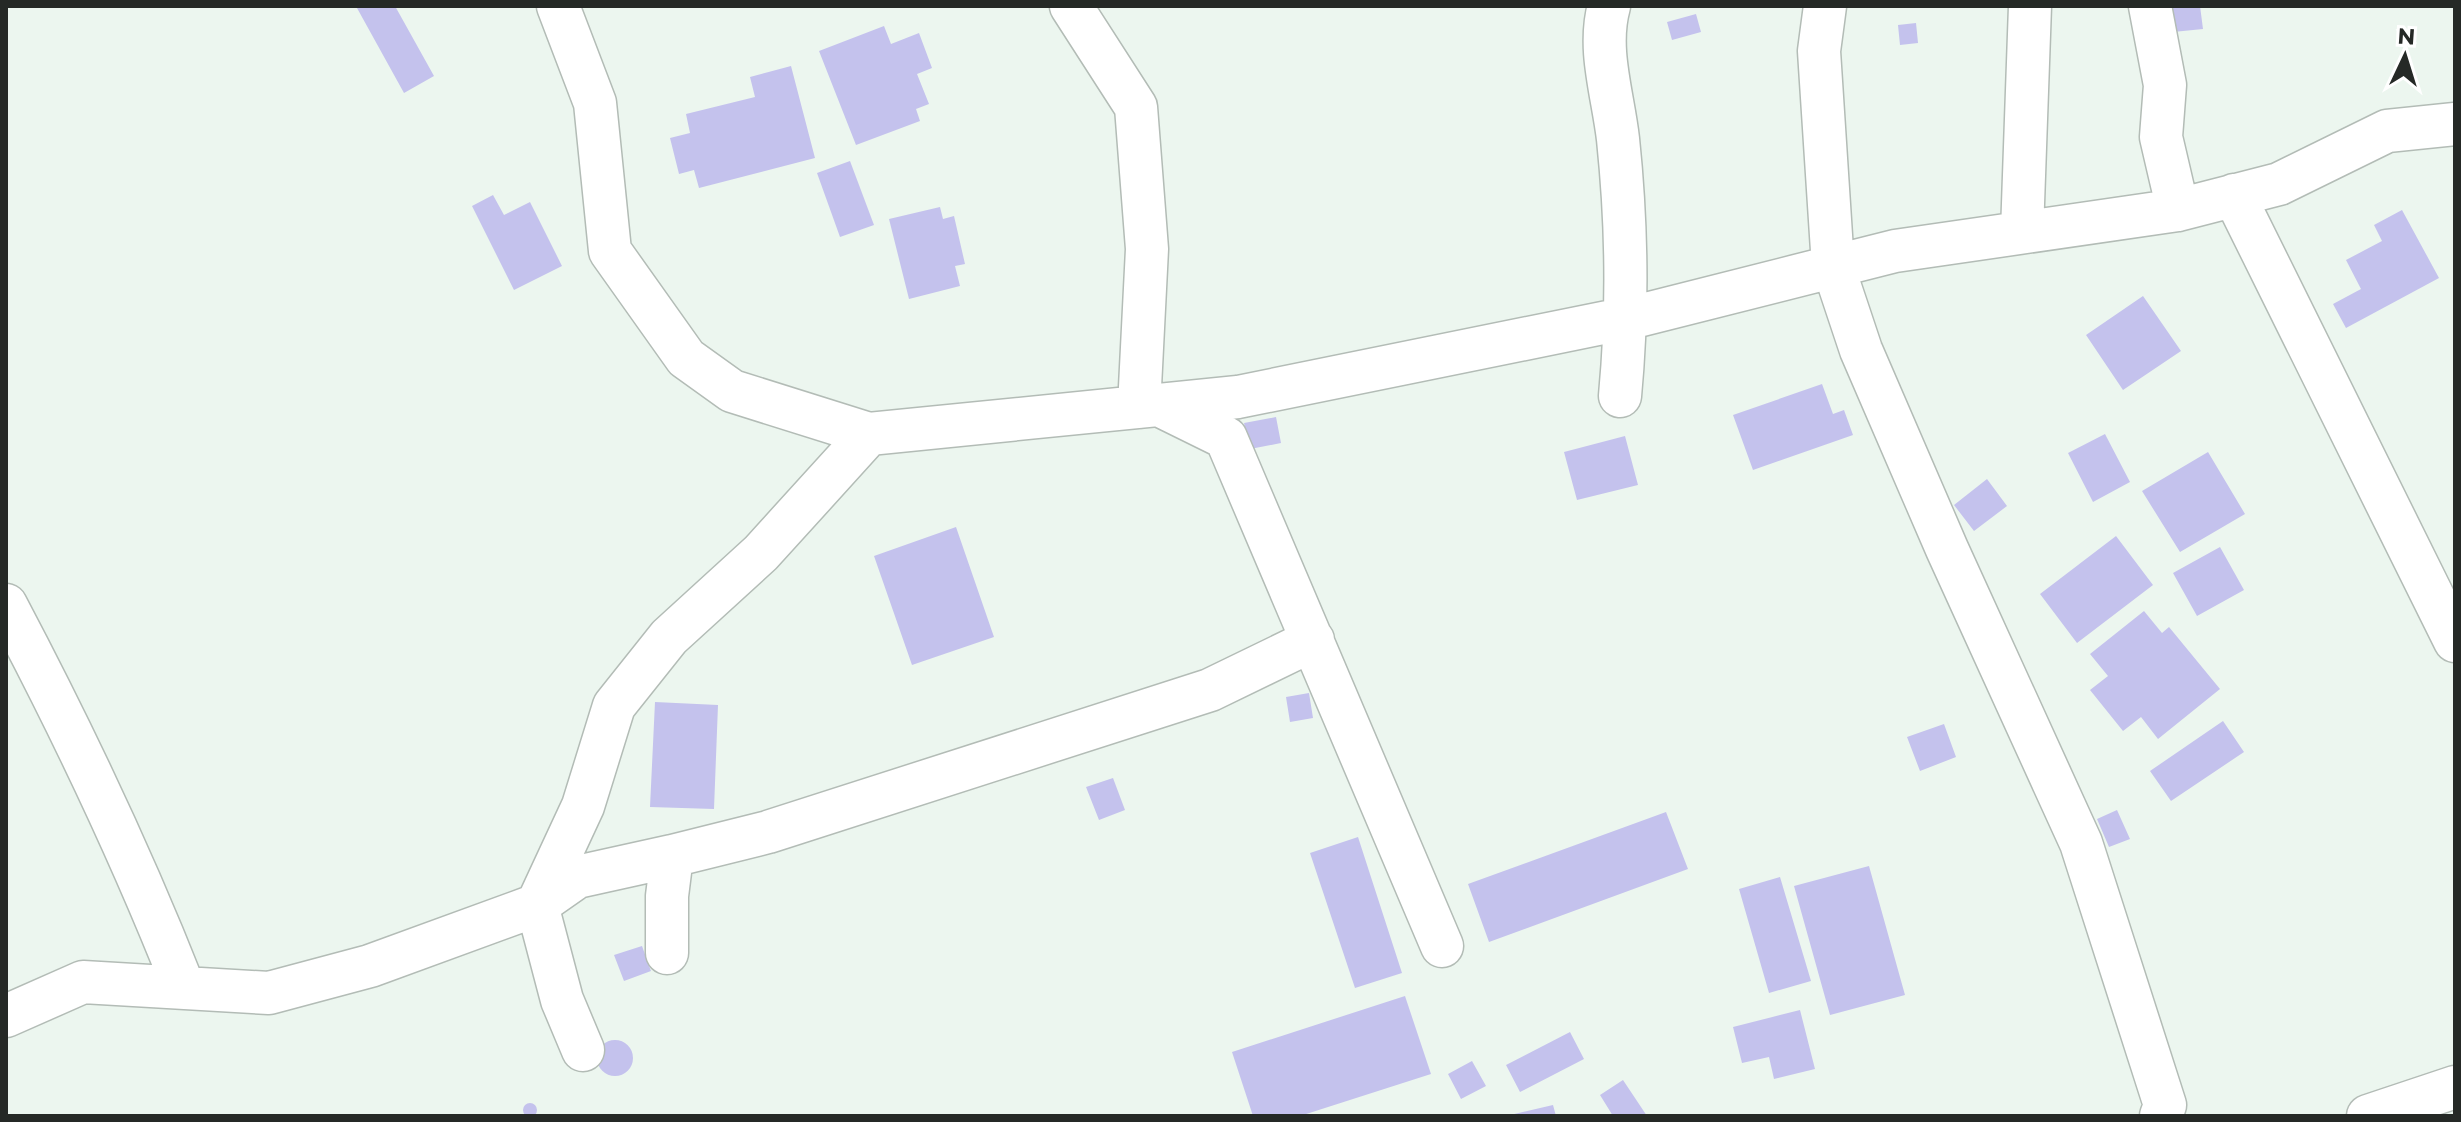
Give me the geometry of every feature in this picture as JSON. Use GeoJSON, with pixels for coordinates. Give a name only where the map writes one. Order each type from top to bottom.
{"type":"FeatureCollection","features":[{"type":"Feature","properties":{"kind":"street"},"geometry":{"type":"LineString","coordinates":[[558,6],[595,103],[610,251],[686,358],[732,391],[869,434],[1238,397],[1627,318],[1895,251],[2178,210],[2279,184],[2387,131],[2455,124]]}},
{"type":"Feature","properties":{"kind":"street"},"geometry":{"type":"LineString","coordinates":[[1071,6],[1136,107],[1147,249],[1149,406]]}},
{"type":"Feature","properties":{"kind":"street"},"geometry":{"type":"LineString","coordinates":[[1609,6],[1603,30],[1618,141],[1627,318],[1620,396]]}},
{"type":"Feature","properties":{"kind":"street"},"geometry":{"type":"LineString","coordinates":[[1825,6],[1819,51],[1833,266],[1861,350],[2081,843],[2165,1105],[2161,1116]]}},
{"type":"Feature","properties":{"kind":"street"},"geometry":{"type":"LineString","coordinates":[[2022,232],[2030,6]]}},
{"type":"Feature","properties":{"kind":"street"},"geometry":{"type":"LineString","coordinates":[[2150,6],[2165,85],[2161,137],[2178,210]]}},
{"type":"Feature","properties":{"kind":"street"},"geometry":{"type":"LineString","coordinates":[[2234,195],[2455,641]]}},
{"type":"Feature","properties":{"kind":"street"},"geometry":{"type":"LineString","coordinates":[[1149,406],[1226,438],[1442,946]]}},
{"type":"Feature","properties":{"kind":"street"},"geometry":{"type":"LineString","coordinates":[[583,1050],[562,1000],[537,905],[583,806],[614,706],[669,637],[761,553],[869,434]]}},
{"type":"Feature","properties":{"kind":"street"},"geometry":{"type":"LineString","coordinates":[[6,605],[63,714],[141,879],[184,988]]}},
{"type":"Feature","properties":{"kind":"street"},"geometry":{"type":"LineString","coordinates":[[6,1016],[83,982],[269,993],[370,966],[537,905],[577,877],[768,832],[1210,690],[1313,640]]}},
{"type":"Feature","properties":{"kind":"street"},"geometry":{"type":"LineString","coordinates":[[667,953],[667,896],[672,856]]}},
{"type":"Feature","properties":{"kind":"street"},"geometry":{"type":"LineString","coordinates":[[2368,1116],[2455,1087]]}},
{"type":"Feature","properties":{"kind":"building"},"geometry":{"type":"Polygon","coordinates":[[[395,6],[434,76],[404,93],[357,8],[395,6]]]}},
{"type":"Feature","properties":{"kind":"building"},"geometry":{"type":"Polygon","coordinates":[[[2169,6],[2200,6],[2203,29],[2173,32],[2169,6]]]}},
{"type":"Feature","properties":{"kind":"building"},"geometry":{"type":"Polygon","coordinates":[[[1696,14],[1701,32],[1672,40],[1667,22],[1696,14]]]}},
{"type":"Feature","properties":{"kind":"building"},"geometry":{"type":"Polygon","coordinates":[[[1916,23],[1918,43],[1900,45],[1898,25],[1916,23]]]}},
{"type":"Feature","properties":{"kind":"building"},"geometry":{"type":"Polygon","coordinates":[[[884,26],[891,44],[919,33],[932,68],[917,74],[929,104],[916,109],[920,121],[856,145],[819,51],[884,26]]]}},
{"type":"Feature","properties":{"kind":"building"},"geometry":{"type":"Polygon","coordinates":[[[791,66],[815,158],[699,188],[694,170],[679,174],[670,138],[690,133],[686,114],[755,97],[750,77],[791,66]]]}},
{"type":"Feature","properties":{"kind":"building"},"geometry":{"type":"Polygon","coordinates":[[[850,161],[874,225],[840,237],[817,173],[850,161]]]}},
{"type":"Feature","properties":{"kind":"building"},"geometry":{"type":"Polygon","coordinates":[[[493,195],[504,215],[530,202],[562,266],[514,290],[472,206],[493,195]]]}},
{"type":"Feature","properties":{"kind":"building"},"geometry":{"type":"Polygon","coordinates":[[[940,207],[943,219],[954,216],[965,264],[955,266],[960,286],[909,299],[889,219],[940,207]]]}},
{"type":"Feature","properties":{"kind":"building"},"geometry":{"type":"Polygon","coordinates":[[[2402,210],[2439,278],[2346,328],[2333,304],[2361,289],[2346,260],[2382,241],[2374,225],[2402,210]]]}},
{"type":"Feature","properties":{"kind":"building"},"geometry":{"type":"Polygon","coordinates":[[[2143,296],[2181,351],[2123,390],[2086,335],[2143,296]]]}},
{"type":"Feature","properties":{"kind":"building"},"geometry":{"type":"Polygon","coordinates":[[[1822,384],[1833,414],[1844,410],[1853,435],[1753,470],[1733,415],[1822,384]]]}},
{"type":"Feature","properties":{"kind":"building"},"geometry":{"type":"Polygon","coordinates":[[[1276,417],[1281,443],[1250,449],[1244,423],[1276,417]]]}},
{"type":"Feature","properties":{"kind":"building"},"geometry":{"type":"Polygon","coordinates":[[[2105,434],[2130,482],[2093,502],[2068,453],[2105,434]]]}},
{"type":"Feature","properties":{"kind":"building"},"geometry":{"type":"Polygon","coordinates":[[[1625,436],[1638,485],[1577,500],[1564,452],[1625,436]]]}},
{"type":"Feature","properties":{"kind":"building"},"geometry":{"type":"Polygon","coordinates":[[[2208,452],[2245,514],[2180,552],[2142,491],[2208,452]]]}},
{"type":"Feature","properties":{"kind":"building"},"geometry":{"type":"Polygon","coordinates":[[[1987,479],[2007,506],[1974,531],[1954,505],[1987,479]]]}},
{"type":"Feature","properties":{"kind":"building"},"geometry":{"type":"Polygon","coordinates":[[[956,527],[994,637],[912,665],[874,556],[956,527]]]}},
{"type":"Feature","properties":{"kind":"building"},"geometry":{"type":"Polygon","coordinates":[[[2116,536],[2153,585],[2077,643],[2040,594],[2116,536]]]}},
{"type":"Feature","properties":{"kind":"building"},"geometry":{"type":"Polygon","coordinates":[[[2220,547],[2244,590],[2197,616],[2173,573],[2220,547]]]}},
{"type":"Feature","properties":{"kind":"building"},"geometry":{"type":"Polygon","coordinates":[[[2144,611],[2162,633],[2169,627],[2220,689],[2158,739],[2141,717],[2123,731],[2090,690],[2108,676],[2090,654],[2144,611]]]}},
{"type":"Feature","properties":{"kind":"building"},"geometry":{"type":"Polygon","coordinates":[[[1309,693],[1313,718],[1290,722],[1286,697],[1309,693]]]}},
{"type":"Feature","properties":{"kind":"building"},"geometry":{"type":"Polygon","coordinates":[[[655,702],[718,705],[714,809],[650,807],[655,702]]]}},
{"type":"Feature","properties":{"kind":"building"},"geometry":{"type":"Polygon","coordinates":[[[2223,721],[2244,752],[2171,801],[2150,771],[2223,721]]]}},
{"type":"Feature","properties":{"kind":"building"},"geometry":{"type":"Polygon","coordinates":[[[1944,724],[1956,757],[1920,771],[1907,737],[1944,724]]]}},
{"type":"Feature","properties":{"kind":"building"},"geometry":{"type":"Polygon","coordinates":[[[1113,778],[1125,810],[1099,820],[1086,787],[1113,778]]]}},
{"type":"Feature","properties":{"kind":"building"},"geometry":{"type":"Polygon","coordinates":[[[2117,810],[2130,839],[2109,847],[2097,819],[2117,810]]]}},
{"type":"Feature","properties":{"kind":"building"},"geometry":{"type":"Polygon","coordinates":[[[1666,812],[1688,869],[1489,942],[1468,884],[1666,812]]]}},
{"type":"Feature","properties":{"kind":"building"},"geometry":{"type":"Polygon","coordinates":[[[1358,837],[1402,973],[1355,988],[1310,853],[1358,837]]]}},
{"type":"Feature","properties":{"kind":"building"},"geometry":{"type":"Polygon","coordinates":[[[1869,866],[1905,995],[1830,1015],[1794,886],[1869,866]]]}},
{"type":"Feature","properties":{"kind":"building"},"geometry":{"type":"Polygon","coordinates":[[[1780,877],[1811,981],[1769,993],[1739,889],[1780,877]]]}},
{"type":"Feature","properties":{"kind":"building"},"geometry":{"type":"Polygon","coordinates":[[[642,946],[651,971],[624,981],[614,955],[642,946]]]}},
{"type":"Feature","properties":{"kind":"building"},"geometry":{"type":"Polygon","coordinates":[[[1405,996],[1431,1074],[1300,1116],[1253,1116],[1232,1052],[1405,996]]]}},
{"type":"Feature","properties":{"kind":"building"},"geometry":{"type":"Polygon","coordinates":[[[1800,1010],[1815,1069],[1774,1079],[1769,1057],[1742,1063],[1733,1027],[1800,1010]]]}},
{"type":"Feature","properties":{"kind":"building"},"geometry":{"type":"Polygon","coordinates":[[[1570,1032],[1584,1059],[1520,1092],[1506,1065],[1570,1032]]]}},
{"type":"Feature","properties":{"kind":"building"},"geometry":{"type":"Polygon","coordinates":[[[615,1040],[628,1045],[633,1058],[628,1071],[615,1076],[602,1071],[597,1058],[602,1045],[615,1040]]]}},
{"type":"Feature","properties":{"kind":"building"},"geometry":{"type":"Polygon","coordinates":[[[1472,1061],[1486,1086],[1461,1099],[1448,1074],[1472,1061]]]}},
{"type":"Feature","properties":{"kind":"building"},"geometry":{"type":"Polygon","coordinates":[[[1623,1080],[1647,1116],[1613,1116],[1600,1095],[1623,1080]]]}},
{"type":"Feature","properties":{"kind":"building"},"geometry":{"type":"Polygon","coordinates":[[[530,1103],[537,1110],[530,1117],[523,1110],[530,1103]]]}},
{"type":"Feature","properties":{"kind":"building"},"geometry":{"type":"Polygon","coordinates":[[[1553,1105],[1556,1116],[1510,1116],[1510,1115],[1553,1105]]]}}]}
